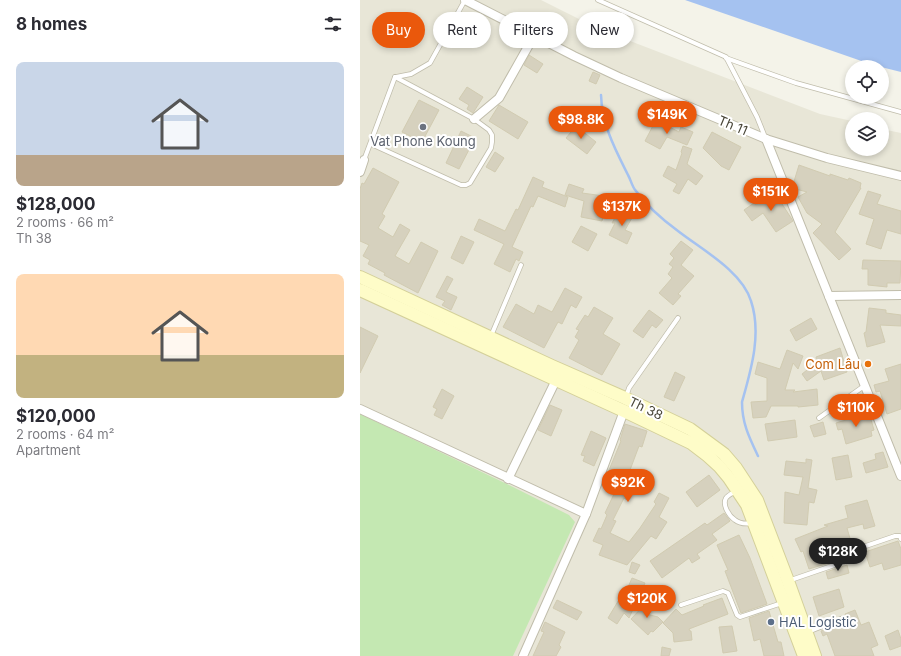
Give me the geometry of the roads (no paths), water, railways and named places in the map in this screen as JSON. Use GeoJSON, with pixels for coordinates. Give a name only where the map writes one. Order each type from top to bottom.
{"type":"FeatureCollection","features":[{"type":"Feature","properties":{"kind":"street","name":"Th 11"},"geometry":{"type":"LineString","coordinates":[[465,0],[499,18]]}},
{"type":"Feature","properties":{"kind":"street"},"geometry":{"type":"LineString","coordinates":[[474,119],[499,98],[527,48]]}},
{"type":"Feature","properties":{"kind":"street","name":"Th 11"},"geometry":{"type":"LineString","coordinates":[[559,48],[621,78],[766,139],[827,158],[901,176]]}},
{"type":"Feature","properties":{"kind":"street"},"geometry":{"type":"LineString","coordinates":[[766,139],[901,476]]}},
{"type":"Feature","properties":{"kind":"street"},"geometry":{"type":"LineString","coordinates":[[360,172],[364,160]]}},
{"type":"Feature","properties":{"kind":"street","name":"Th 38"},"geometry":{"type":"LineString","coordinates":[[360,277],[490,338],[625,398],[690,430],[724,454],[736,468],[756,500],[788,581],[815,656]]}},
{"type":"Feature","properties":{"kind":"street","name":"Th 38"},"geometry":{"type":"LineString","coordinates":[[360,290],[691,443],[719,466],[729,478],[747,506],[804,656]]}},
{"type":"Feature","properties":{"kind":"street"},"geometry":{"type":"LineString","coordinates":[[829,296],[901,295]]}},
{"type":"Feature","properties":{"kind":"street"},"geometry":{"type":"LineString","coordinates":[[508,479],[556,380]]}},
{"type":"Feature","properties":{"kind":"street"},"geometry":{"type":"LineString","coordinates":[[360,409],[586,514]]}},
{"type":"Feature","properties":{"kind":"street"},"geometry":{"type":"LineString","coordinates":[[523,656],[586,514],[624,411]]}},
{"type":"Feature","properties":{"kind":"lane"},"geometry":{"type":"LineString","coordinates":[[395,77],[411,74],[430,63],[465,0]]}},
{"type":"Feature","properties":{"kind":"lane"},"geometry":{"type":"LineString","coordinates":[[598,0],[726,57],[796,83],[901,112]]}},
{"type":"Feature","properties":{"kind":"lane"},"geometry":{"type":"LineString","coordinates":[[726,57],[757,117],[766,139]]}},
{"type":"Feature","properties":{"kind":"lane"},"geometry":{"type":"LineString","coordinates":[[370,144],[461,185],[470,183],[491,148],[492,135],[489,130],[474,119],[395,77]]}},
{"type":"Feature","properties":{"kind":"lane"},"geometry":{"type":"LineString","coordinates":[[364,160],[395,77]]}},
{"type":"Feature","properties":{"kind":"lane"},"geometry":{"type":"LineString","coordinates":[[490,338],[520,265]]}},
{"type":"Feature","properties":{"kind":"lane"},"geometry":{"type":"LineString","coordinates":[[625,398],[629,388],[678,318]]}},
{"type":"Feature","properties":{"kind":"lane"},"geometry":{"type":"LineString","coordinates":[[819,418],[865,386]]}},
{"type":"Feature","properties":{"kind":"lane"},"geometry":{"type":"LineString","coordinates":[[737,490],[727,497],[725,502],[729,514],[735,521],[745,524],[753,523]]}},
{"type":"Feature","properties":{"kind":"lane"},"geometry":{"type":"LineString","coordinates":[[788,581],[852,559],[855,550],[857,549],[895,536],[900,536],[901,539]]}},
{"type":"Feature","properties":{"kind":"lane"},"geometry":{"type":"LineString","coordinates":[[681,605],[723,591],[728,593],[737,616],[740,617],[784,602]]}},
{"type":"Feature","properties":{"kind":"lane"},"geometry":{"type":"LineString","coordinates":[[806,633],[843,618]]}},
{"type":"Feature","properties":{"kind":"water"},"geometry":{"type":"Polygon","coordinates":[[[685,0],[901,0],[901,72],[889,69],[889,60],[859,60],[685,0]]]}},
{"type":"Feature","properties":{"kind":"waterway"},"geometry":{"type":"LineString","coordinates":[[601,95],[604,116],[610,136],[618,156],[635,189],[645,202],[661,217],[730,270],[746,290],[751,301],[756,326],[754,352],[742,402],[742,410],[747,430],[758,456]]}},
{"type":"Feature","properties":{"kind":"place","name":"Vat Phone Koung"},"geometry":{"type":"Point","coordinates":[423,127]}},
{"type":"Feature","properties":{"kind":"place","name":"Com Lâu"},"geometry":{"type":"Point","coordinates":[868,364]}},
{"type":"Feature","properties":{"kind":"place","name":"HAL Logistic"},"geometry":{"type":"Point","coordinates":[771,622]}}]}
